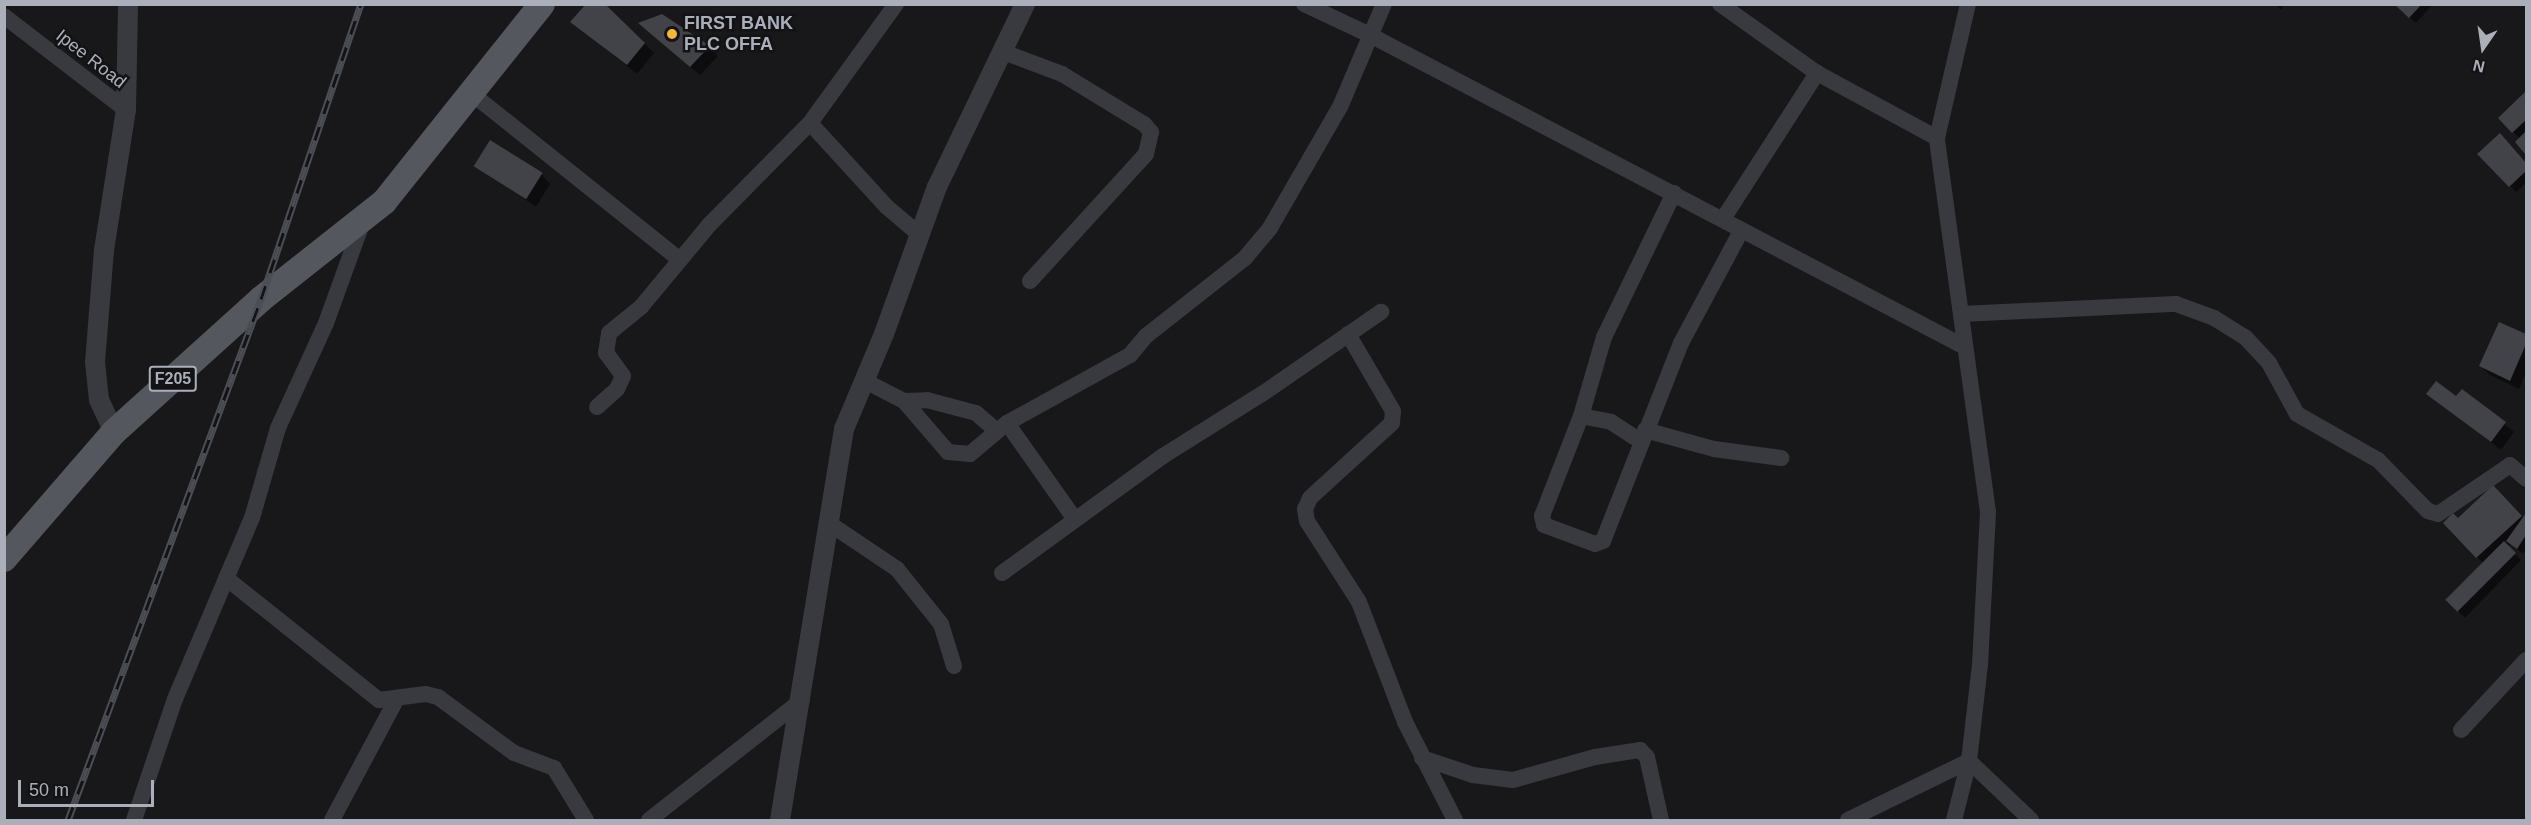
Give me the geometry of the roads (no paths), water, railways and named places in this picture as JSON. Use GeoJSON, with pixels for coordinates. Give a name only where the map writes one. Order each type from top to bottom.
{"type":"FeatureCollection","features":[{"type":"Feature","properties":{"kind":"main road","name":"F205"},"geometry":{"type":"LineString","coordinates":[[4,559],[114,432],[261,299],[363,221],[384,201],[542,4]]}},
{"type":"Feature","properties":{"kind":"street"},"geometry":{"type":"LineString","coordinates":[[114,432],[99,400],[95,362],[104,250],[126,110],[128,4]]}},
{"type":"Feature","properties":{"kind":"street"},"geometry":{"type":"LineString","coordinates":[[597,407],[622,381],[621,372],[606,352],[609,333],[641,307],[679,259],[810,123],[896,4]]}},
{"type":"Feature","properties":{"kind":"street"},"geometry":{"type":"LineString","coordinates":[[780,820],[830,524],[835,467],[844,429],[866,381],[937,187],[1004,52],[1025,4]]}},
{"type":"Feature","properties":{"kind":"street"},"geometry":{"type":"LineString","coordinates":[[1304,4],[1370,35],[1965,347]]}},
{"type":"Feature","properties":{"kind":"street"},"geometry":{"type":"LineString","coordinates":[[866,381],[904,401],[948,452],[970,453],[1002,427],[1124,360],[1146,336],[1245,258],[1270,228],[1317,151],[1384,4]]}},
{"type":"Feature","properties":{"kind":"street"},"geometry":{"type":"LineString","coordinates":[[1720,4],[1816,73],[1937,138]]}},
{"type":"Feature","properties":{"kind":"street"},"geometry":{"type":"LineString","coordinates":[[1954,820],[1969,761],[1980,665],[1988,512],[1937,138],[1968,4]]}},
{"type":"Feature","properties":{"kind":"street","name":"Ipee Road"},"geometry":{"type":"LineString","coordinates":[[4,16],[126,110]]}},
{"type":"Feature","properties":{"kind":"street"},"geometry":{"type":"LineString","coordinates":[[1004,52],[1062,74],[1151,132],[1151,142],[1135,167],[1030,281]]}},
{"type":"Feature","properties":{"kind":"street"},"geometry":{"type":"LineString","coordinates":[[1723,219],[1816,73]]}},
{"type":"Feature","properties":{"kind":"street"},"geometry":{"type":"LineString","coordinates":[[471,93],[679,259]]}},
{"type":"Feature","properties":{"kind":"street"},"geometry":{"type":"LineString","coordinates":[[810,123],[887,207],[920,235]]}},
{"type":"Feature","properties":{"kind":"street"},"geometry":{"type":"LineString","coordinates":[[1674,193],[1604,337],[1581,416],[1542,516],[1544,525],[1595,544],[1603,541],[1681,342],[1741,231]]}},
{"type":"Feature","properties":{"kind":"street"},"geometry":{"type":"LineString","coordinates":[[134,820],[174,699],[252,518],[278,428],[326,322],[363,221]]}},
{"type":"Feature","properties":{"kind":"street"},"geometry":{"type":"LineString","coordinates":[[1961,314],[2176,304],[2214,318],[2245,337],[2287,393],[2297,414],[2378,460],[2428,511],[2439,514],[2510,465],[2526,479]]}},
{"type":"Feature","properties":{"kind":"street"},"geometry":{"type":"LineString","coordinates":[[1002,573],[1074,518],[1381,312]]}},
{"type":"Feature","properties":{"kind":"street"},"geometry":{"type":"LineString","coordinates":[[1348,334],[1393,411],[1392,423],[1310,498],[1305,509],[1307,521],[1359,602],[1381,667],[1422,758],[1455,820]]}},
{"type":"Feature","properties":{"kind":"street"},"geometry":{"type":"LineString","coordinates":[[904,401],[927,400],[976,413],[1002,427],[1074,518]]}},
{"type":"Feature","properties":{"kind":"street"},"geometry":{"type":"LineString","coordinates":[[1581,416],[1611,422],[1643,435],[1714,449],[1781,458]]}},
{"type":"Feature","properties":{"kind":"street"},"geometry":{"type":"LineString","coordinates":[[830,524],[897,569],[941,624],[954,666]]}},
{"type":"Feature","properties":{"kind":"street"},"geometry":{"type":"LineString","coordinates":[[226,578],[379,700],[396,700],[426,694],[438,697],[514,753],[554,768],[586,820]]}},
{"type":"Feature","properties":{"kind":"street"},"geometry":{"type":"LineString","coordinates":[[2461,730],[2526,660]]}},
{"type":"Feature","properties":{"kind":"street"},"geometry":{"type":"LineString","coordinates":[[332,820],[396,700]]}},
{"type":"Feature","properties":{"kind":"street"},"geometry":{"type":"LineString","coordinates":[[649,820],[802,700]]}},
{"type":"Feature","properties":{"kind":"street"},"geometry":{"type":"LineString","coordinates":[[1422,758],[1473,775],[1513,780],[1595,758],[1640,750],[1647,757],[1661,820]]}},
{"type":"Feature","properties":{"kind":"street"},"geometry":{"type":"LineString","coordinates":[[1848,820],[1969,761]]}},
{"type":"Feature","properties":{"kind":"street"},"geometry":{"type":"LineString","coordinates":[[1969,761],[2031,820]]}},
{"type":"Feature","properties":{"kind":"railway"},"geometry":{"type":"LineString","coordinates":[[68,820],[261,299],[361,4]]}},
{"type":"Feature","properties":{"kind":"place","name":"FIRST BANK PLC OFFA"},"geometry":{"type":"Point","coordinates":[672,34]}}]}
